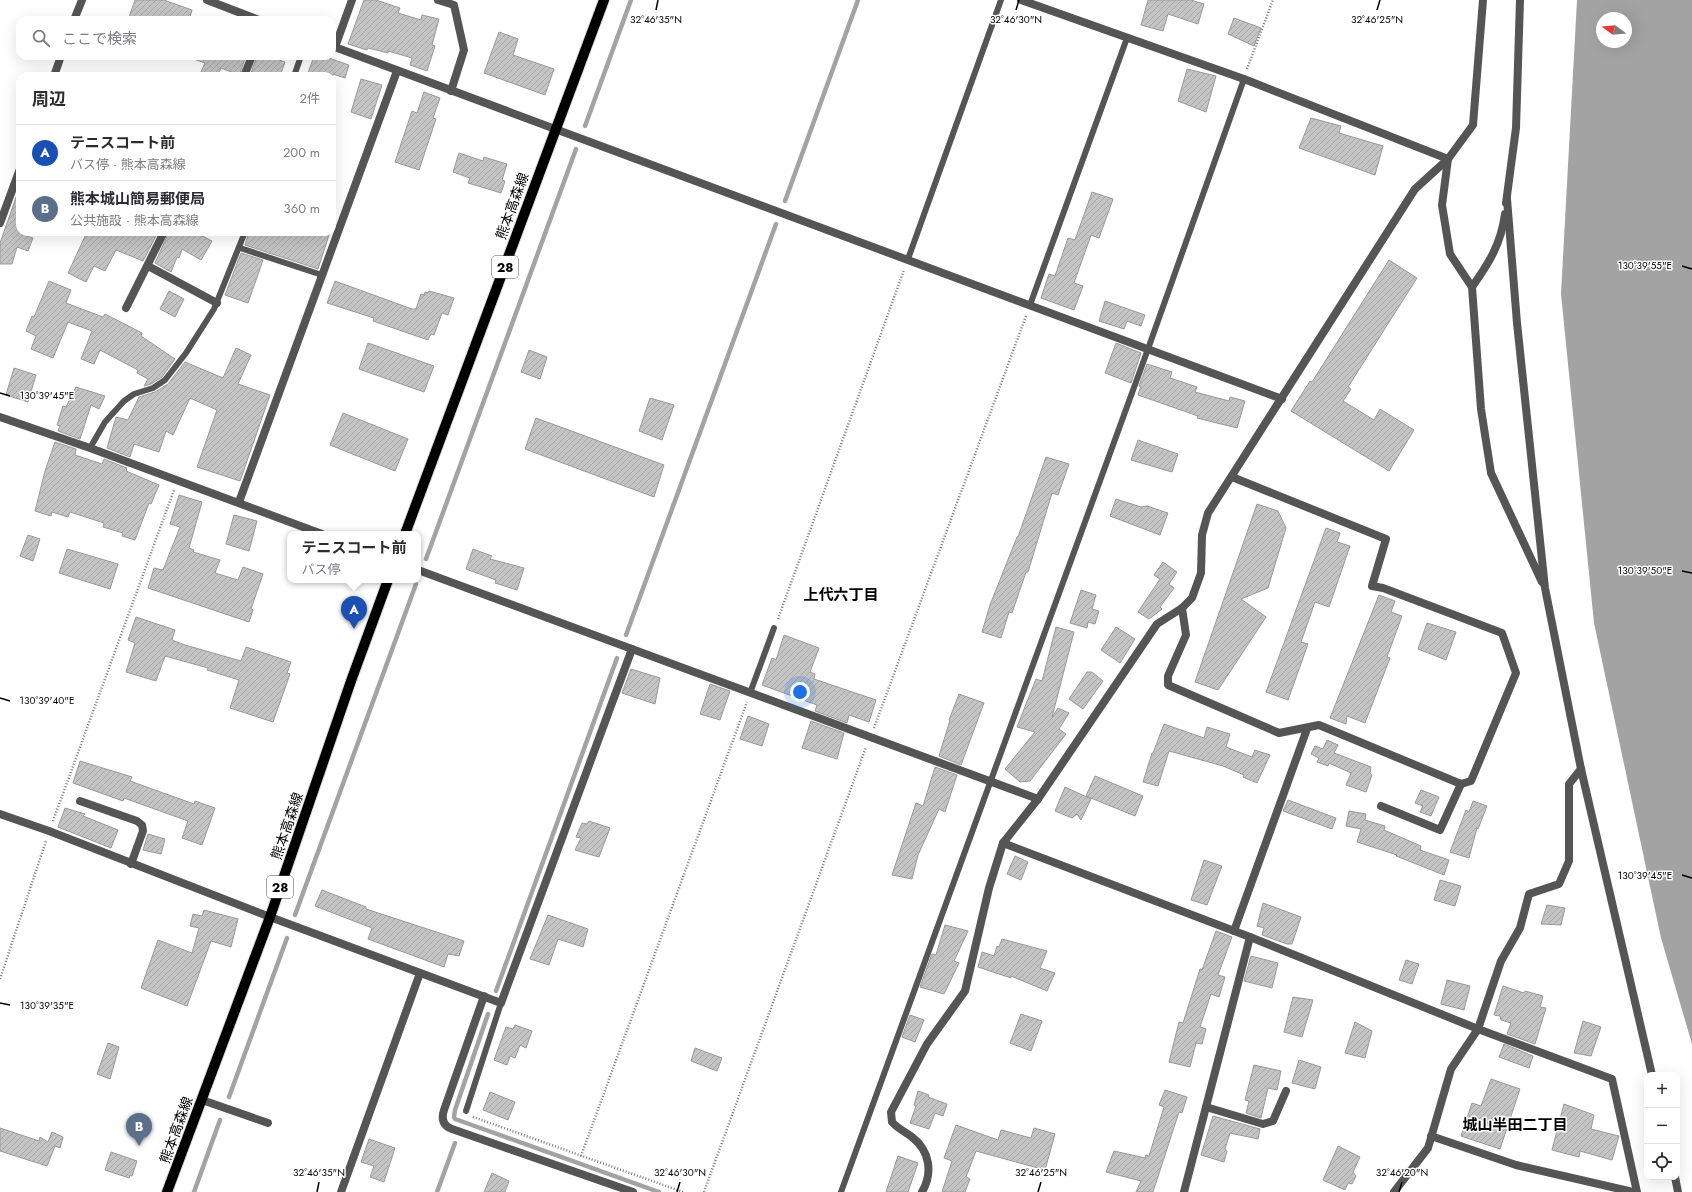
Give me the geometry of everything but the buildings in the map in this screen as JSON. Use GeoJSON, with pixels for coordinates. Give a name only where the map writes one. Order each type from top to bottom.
{"type":"FeatureCollection","features":[{"type":"Feature","properties":{"kind":"main road","name":"熊本高森線"},"geometry":{"type":"LineString","coordinates":[[407,531],[604,0]]}},
{"type":"Feature","properties":{"kind":"main road","name":"熊本高森線"},"geometry":{"type":"LineString","coordinates":[[167,1192],[270,918],[351,681],[387,583]]}},
{"type":"Feature","properties":{"kind":"street"},"geometry":{"type":"LineString","coordinates":[[76,16],[82,0]]}},
{"type":"Feature","properties":{"kind":"street"},"geometry":{"type":"LineString","coordinates":[[207,0],[249,16]]}},
{"type":"Feature","properties":{"kind":"street"},"geometry":{"type":"LineString","coordinates":[[336,40],[352,0]]}},
{"type":"Feature","properties":{"kind":"street"},"geometry":{"type":"LineString","coordinates":[[438,0],[454,5],[464,50],[450,90]]}},
{"type":"Feature","properties":{"kind":"street"},"geometry":{"type":"LineString","coordinates":[[1021,0],[1244,79],[1448,159]]}},
{"type":"Feature","properties":{"kind":"street"},"geometry":{"type":"LineString","coordinates":[[922,1192],[928,1178],[929,1170],[926,1156],[918,1143],[892,1122],[891,1112],[927,1044],[964,991],[989,888],[1003,843],[1038,799],[1157,624],[1182,608],[1192,598],[1201,573],[1202,535],[1208,513],[1415,189],[1448,159],[1473,125],[1483,0]]}},
{"type":"Feature","properties":{"kind":"street"},"geometry":{"type":"LineString","coordinates":[[1472,287],[1490,263],[1503,230],[1516,128],[1520,0]]}},
{"type":"Feature","properties":{"kind":"street"},"geometry":{"type":"LineString","coordinates":[[336,48],[556,128],[1282,398]]}},
{"type":"Feature","properties":{"kind":"street"},"geometry":{"type":"LineString","coordinates":[[55,72],[60,60]]}},
{"type":"Feature","properties":{"kind":"street"},"geometry":{"type":"LineString","coordinates":[[246,72],[250,60]]}},
{"type":"Feature","properties":{"kind":"street"},"geometry":{"type":"LineString","coordinates":[[239,502],[397,71]]}},
{"type":"Feature","properties":{"kind":"street"},"geometry":{"type":"LineString","coordinates":[[1448,159],[1442,205],[1450,254],[1472,287],[1481,409],[1491,473],[1545,588]]}},
{"type":"Feature","properties":{"kind":"street"},"geometry":{"type":"LineString","coordinates":[[0,223],[16,180]]}},
{"type":"Feature","properties":{"kind":"street"},"geometry":{"type":"LineString","coordinates":[[1507,199],[1517,323],[1545,588],[1581,770],[1651,1072]]}},
{"type":"Feature","properties":{"kind":"street"},"geometry":{"type":"LineString","coordinates":[[126,308],[162,236]]}},
{"type":"Feature","properties":{"kind":"street"},"geometry":{"type":"LineString","coordinates":[[148,266],[217,303]]}},
{"type":"Feature","properties":{"kind":"street"},"geometry":{"type":"LineString","coordinates":[[0,416],[239,502],[314,531]]}},
{"type":"Feature","properties":{"kind":"street"},"geometry":{"type":"LineString","coordinates":[[1182,608],[1186,635],[1168,676],[1168,685],[1279,733],[1306,729],[1319,725],[1461,784],[1471,781],[1516,673],[1502,633],[1383,588],[1372,586],[1386,539],[1232,477]]}},
{"type":"Feature","properties":{"kind":"street"},"geometry":{"type":"LineString","coordinates":[[421,571],[1038,799]]}},
{"type":"Feature","properties":{"kind":"street"},"geometry":{"type":"LineString","coordinates":[[0,814],[49,831],[270,918],[501,1003],[632,649]]}},
{"type":"Feature","properties":{"kind":"street"},"geometry":{"type":"LineString","coordinates":[[1234,930],[1306,729]]}},
{"type":"Feature","properties":{"kind":"street"},"geometry":{"type":"LineString","coordinates":[[1394,1192],[1428,1148],[1451,1069],[1478,1029],[1501,961],[1520,928],[1529,894],[1559,884],[1569,861],[1569,784],[1581,770]]}},
{"type":"Feature","properties":{"kind":"street"},"geometry":{"type":"LineString","coordinates":[[1381,806],[1440,830],[1461,784]]}},
{"type":"Feature","properties":{"kind":"street"},"geometry":{"type":"LineString","coordinates":[[80,801],[137,821],[142,825],[143,831],[131,864]]}},
{"type":"Feature","properties":{"kind":"street"},"geometry":{"type":"LineString","coordinates":[[1003,843],[1250,936],[1478,1029],[1612,1079],[1637,1192]]}},
{"type":"Feature","properties":{"kind":"street"},"geometry":{"type":"LineString","coordinates":[[1184,1192],[1250,936]]}},
{"type":"Feature","properties":{"kind":"street"},"geometry":{"type":"LineString","coordinates":[[341,1192],[420,973]]}},
{"type":"Feature","properties":{"kind":"street"},"geometry":{"type":"LineString","coordinates":[[484,996],[444,1110],[442,1120],[444,1124],[452,1129],[633,1192]]}},
{"type":"Feature","properties":{"kind":"street"},"geometry":{"type":"LineString","coordinates":[[1206,1107],[1263,1124],[1273,1122],[1286,1091]]}},
{"type":"Feature","properties":{"kind":"street"},"geometry":{"type":"LineString","coordinates":[[202,1100],[268,1124]]}},
{"type":"Feature","properties":{"kind":"street"},"geometry":{"type":"LineString","coordinates":[[1431,1136],[1516,1165],[1633,1192]]}},
{"type":"Feature","properties":{"kind":"street"},"geometry":{"type":"LineString","coordinates":[[1676,1180],[1678,1192]]}},
{"type":"Feature","properties":{"kind":"lane"},"geometry":{"type":"LineString","coordinates":[[908,259],[1001,0]]}},
{"type":"Feature","properties":{"kind":"lane"},"geometry":{"type":"LineString","coordinates":[[1030,305],[1128,38]]}},
{"type":"Feature","properties":{"kind":"lane"},"geometry":{"type":"LineString","coordinates":[[295,72],[300,60]]}},
{"type":"Feature","properties":{"kind":"lane"},"geometry":{"type":"LineString","coordinates":[[841,1192],[1148,349],[1244,79]]}},
{"type":"Feature","properties":{"kind":"lane"},"geometry":{"type":"LineString","coordinates":[[90,448],[105,422],[124,401],[134,394],[153,388],[165,380],[186,353],[210,317],[217,303],[244,236]]}},
{"type":"Feature","properties":{"kind":"lane"},"geometry":{"type":"LineString","coordinates":[[240,248],[322,275]]}},
{"type":"Feature","properties":{"kind":"lane"},"geometry":{"type":"LineString","coordinates":[[750,693],[774,628]]}},
{"type":"Feature","properties":{"kind":"lane"},"geometry":{"type":"LineString","coordinates":[[466,1111],[501,1003]]}},
{"type":"Feature","properties":{"kind":"path"},"geometry":{"type":"LineString","coordinates":[[1244,79],[1273,0]]}},
{"type":"Feature","properties":{"kind":"path"},"geometry":{"type":"LineString","coordinates":[[774,628],[908,259]]}},
{"type":"Feature","properties":{"kind":"path"},"geometry":{"type":"LineString","coordinates":[[704,1192],[1030,305]]}},
{"type":"Feature","properties":{"kind":"path"},"geometry":{"type":"LineString","coordinates":[[0,979],[49,831],[177,480]]}},
{"type":"Feature","properties":{"kind":"path"},"geometry":{"type":"LineString","coordinates":[[581,1156],[750,693]]}},
{"type":"Feature","properties":{"kind":"path"},"geometry":{"type":"LineString","coordinates":[[466,1111],[473,1117],[683,1192]]}},
{"type":"Feature","properties":{"kind":"shaded area"},"geometry":{"type":"Polygon","coordinates":[[[1577,0],[1692,0],[1692,1044],[1661,938],[1594,623],[1561,294],[1577,0]]]}},
{"type":"Feature","properties":{"kind":"waterway"},"geometry":{"type":"LineString","coordinates":[[585,126],[631,0]]}},
{"type":"Feature","properties":{"kind":"waterway"},"geometry":{"type":"LineString","coordinates":[[785,201],[858,0]]}},
{"type":"Feature","properties":{"kind":"waterway"},"geometry":{"type":"LineString","coordinates":[[426,559],[576,149]]}},
{"type":"Feature","properties":{"kind":"waterway"},"geometry":{"type":"LineString","coordinates":[[626,635],[776,224]]}},
{"type":"Feature","properties":{"kind":"waterway"},"geometry":{"type":"LineString","coordinates":[[295,915],[416,584]]}},
{"type":"Feature","properties":{"kind":"waterway"},"geometry":{"type":"LineString","coordinates":[[496,991],[617,658]]}},
{"type":"Feature","properties":{"kind":"waterway"},"geometry":{"type":"LineString","coordinates":[[229,1097],[287,938]]}},
{"type":"Feature","properties":{"kind":"waterway"},"geometry":{"type":"LineString","coordinates":[[488,1014],[455,1110],[455,1119],[659,1192]]}},
{"type":"Feature","properties":{"kind":"waterway"},"geometry":{"type":"LineString","coordinates":[[194,1192],[220,1120]]}},
{"type":"Feature","properties":{"kind":"waterway"},"geometry":{"type":"LineString","coordinates":[[437,1192],[455,1143]]}},
{"type":"Feature","properties":{"kind":"place","name":"テニスコート前"},"geometry":{"type":"Point","coordinates":[354,629]}},
{"type":"Feature","properties":{"kind":"place","name":"熊本城山簡易郵便局"},"geometry":{"type":"Point","coordinates":[139,1146]}},
{"type":"Feature","properties":{"kind":"district","name":"上代六丁目"},"geometry":{"type":"Point","coordinates":[841,595]}},
{"type":"Feature","properties":{"kind":"district","name":"城山半田二丁目"},"geometry":{"type":"Point","coordinates":[1515,1125]}}]}
